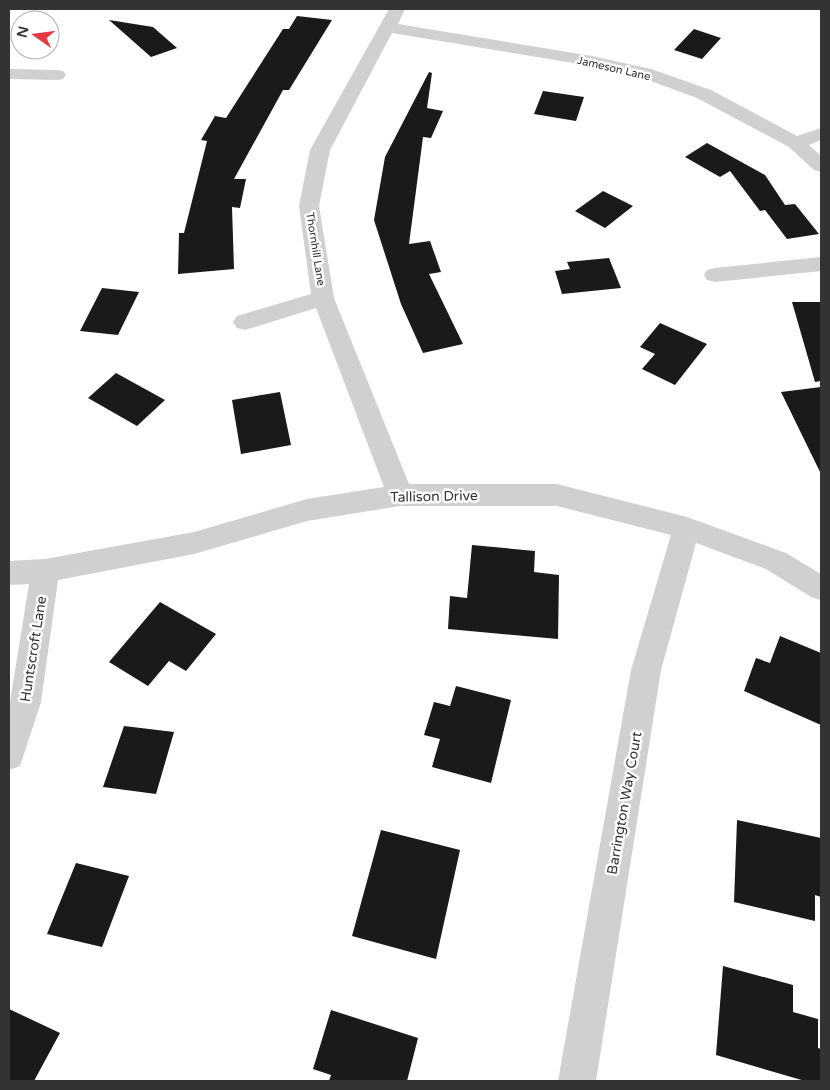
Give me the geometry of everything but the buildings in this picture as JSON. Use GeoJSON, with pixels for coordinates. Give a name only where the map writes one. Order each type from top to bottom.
{"type":"FeatureCollection","features":[{"type":"Feature","properties":{"kind":"street","name":"Thornhill Lane"},"geometry":{"type":"LineString","coordinates":[[397,9],[320,150],[309,206],[323,298],[400,495]]}},
{"type":"Feature","properties":{"kind":"street","name":"Jameson Lane"},"geometry":{"type":"LineString","coordinates":[[386,27],[592,61],[645,73],[704,94],[796,143],[821,166]]}},
{"type":"Feature","properties":{"kind":"street"},"geometry":{"type":"LineString","coordinates":[[9,74],[57,75]]}},
{"type":"Feature","properties":{"kind":"street"},"geometry":{"type":"LineString","coordinates":[[796,143],[821,134]]}},
{"type":"Feature","properties":{"kind":"street"},"geometry":{"type":"LineString","coordinates":[[715,275],[821,264]]}},
{"type":"Feature","properties":{"kind":"street"},"geometry":{"type":"LineString","coordinates":[[245,322],[323,298]]}},
{"type":"Feature","properties":{"kind":"street","name":"Tallison Drive"},"geometry":{"type":"LineString","coordinates":[[9,573],[46,571],[194,543],[307,510],[400,495],[557,495],[687,528],[776,561],[821,588]]}},
{"type":"Feature","properties":{"kind":"street","name":"Barrington Way Court"},"geometry":{"type":"LineString","coordinates":[[577,1081],[646,670],[687,528]]}},
{"type":"Feature","properties":{"kind":"street","name":"Huntscroft Lane"},"geometry":{"type":"LineString","coordinates":[[9,755],[26,702],[46,571]]}}]}
